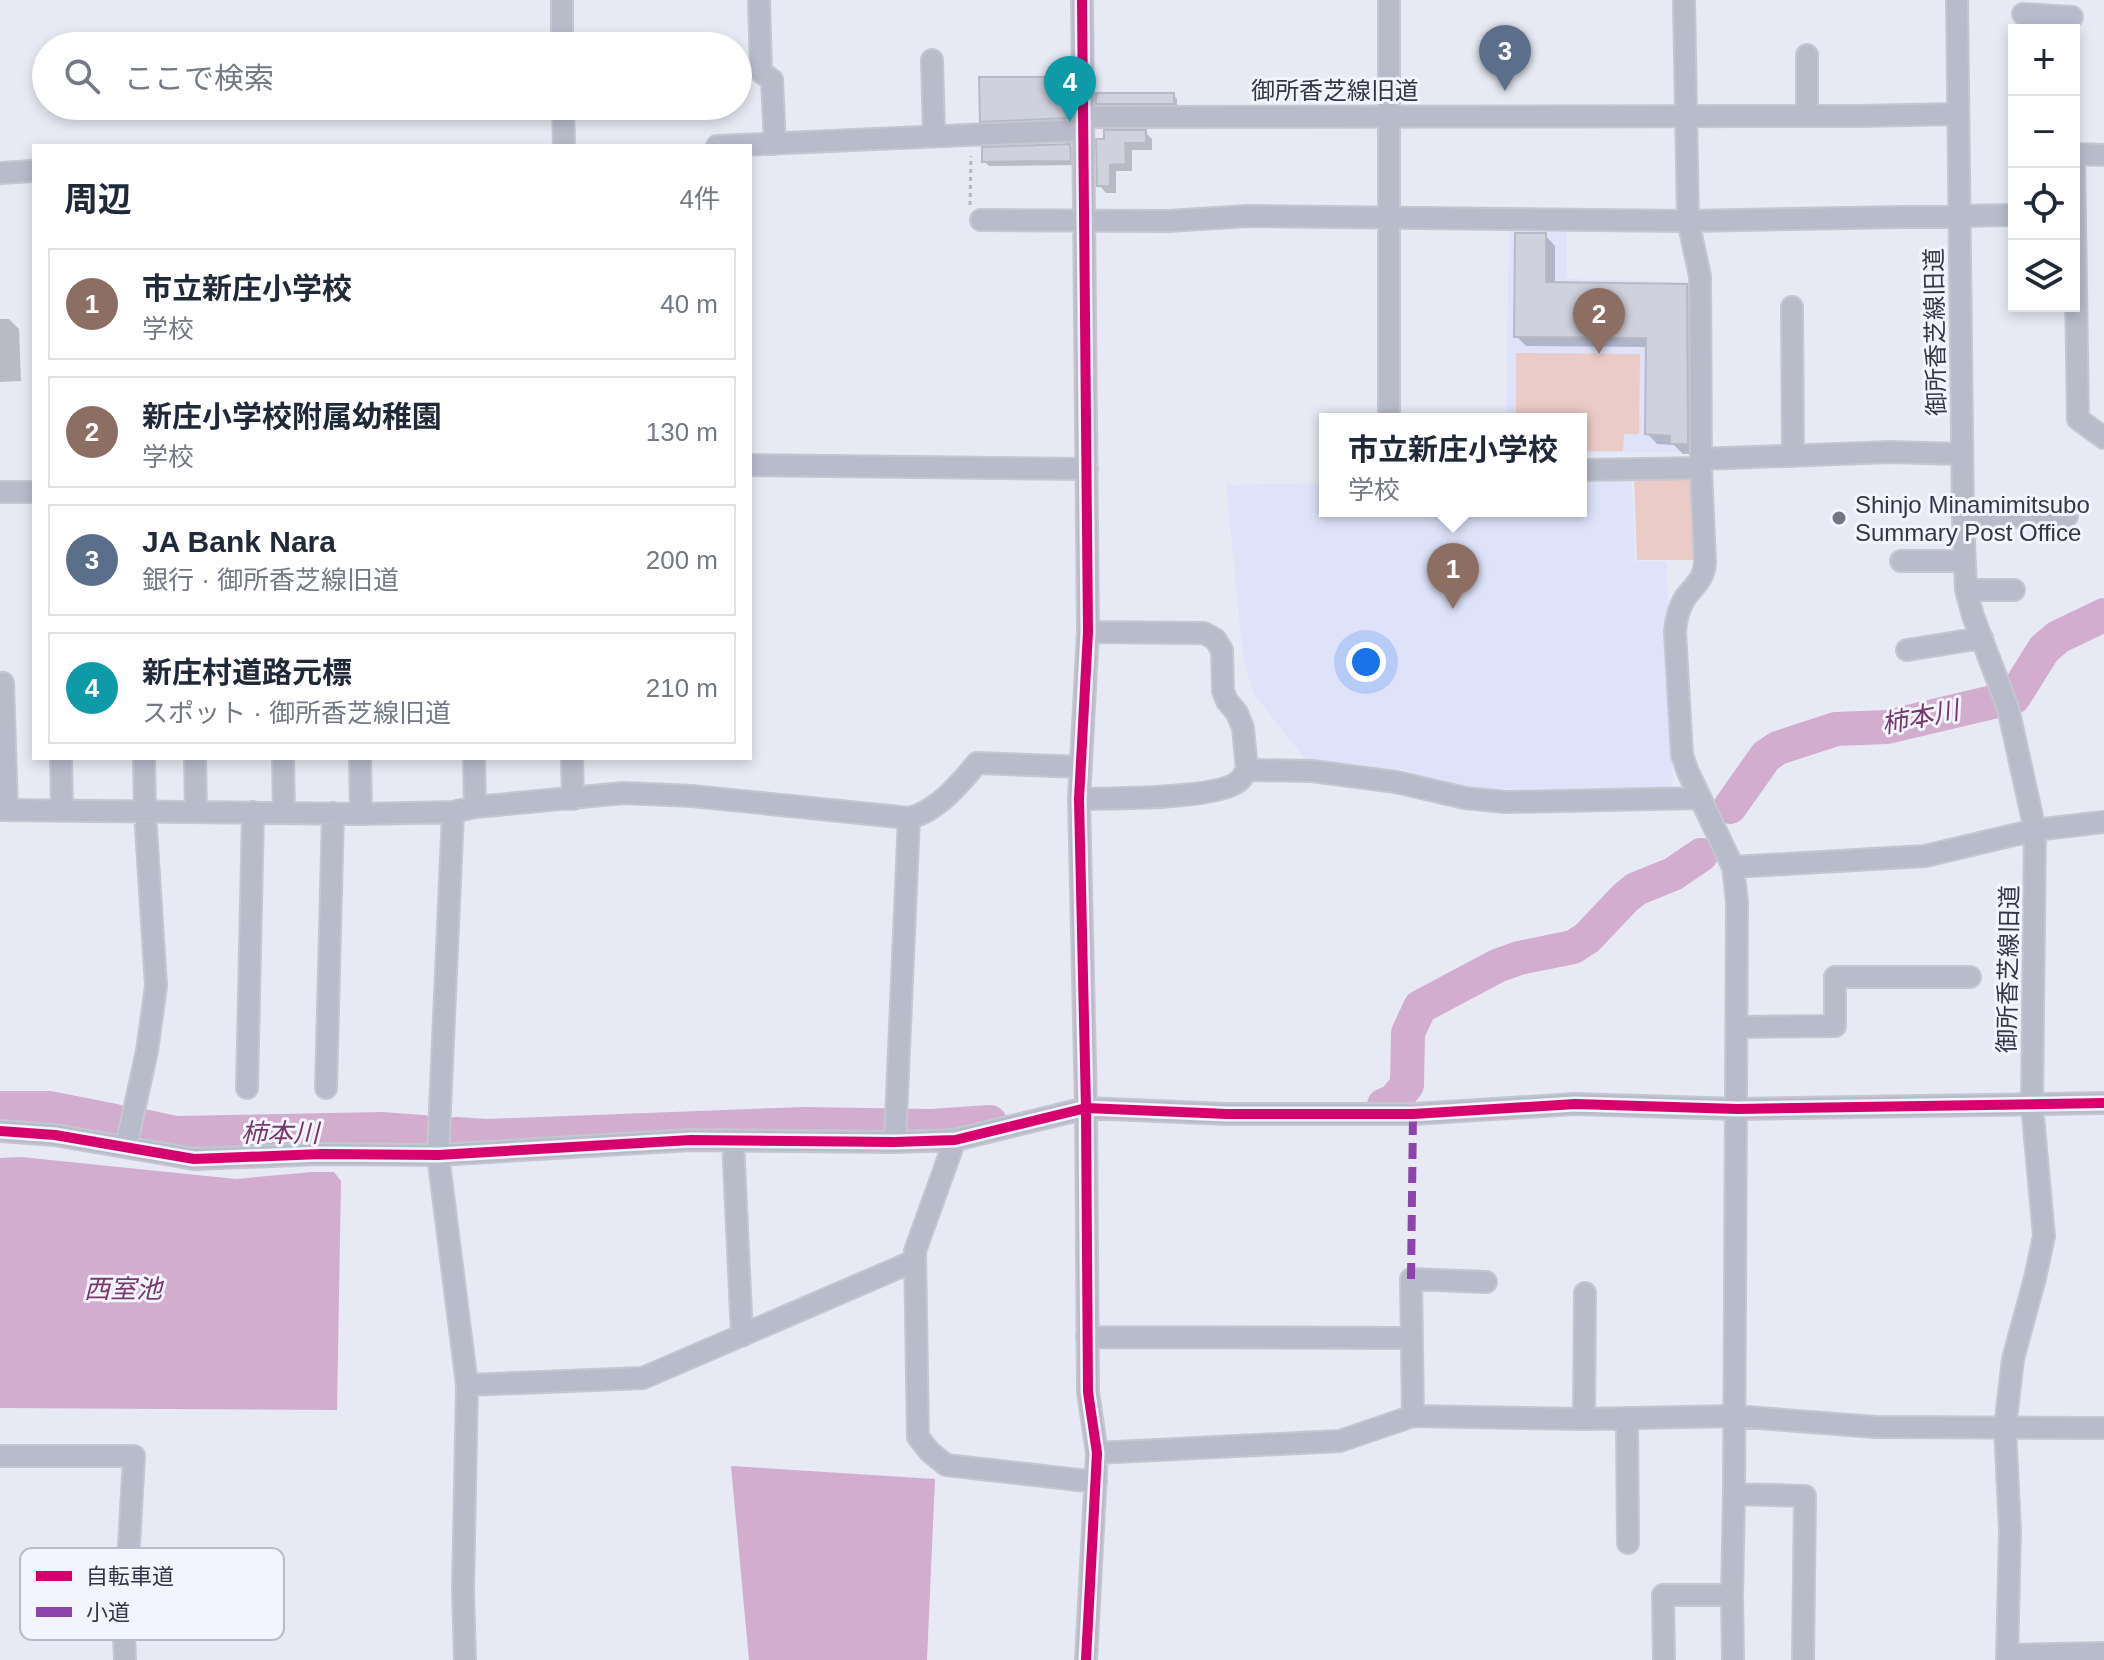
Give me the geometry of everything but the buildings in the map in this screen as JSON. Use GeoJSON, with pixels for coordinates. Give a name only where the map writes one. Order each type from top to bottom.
{"type":"FeatureCollection","features":[{"type":"Feature","properties":{"kind":"street"},"geometry":{"type":"LineString","coordinates":[[562,0],[562,32]]}},
{"type":"Feature","properties":{"kind":"street"},"geometry":{"type":"LineString","coordinates":[[759,0],[761,72],[772,80],[775,144]]}},
{"type":"Feature","properties":{"kind":"street"},"geometry":{"type":"LineString","coordinates":[[1082,0],[1088,632],[1079,799],[1088,1392],[1097,1453],[1086,1660]]}},
{"type":"Feature","properties":{"kind":"street"},"geometry":{"type":"LineString","coordinates":[[1389,0],[1389,413]]}},
{"type":"Feature","properties":{"kind":"street"},"geometry":{"type":"LineString","coordinates":[[1684,0],[1688,221],[1700,276],[1705,572],[1684,599],[1677,614],[1675,632],[1682,755],[1733,867],[1737,902],[1733,1660]]}},
{"type":"Feature","properties":{"kind":"street"},"geometry":{"type":"LineString","coordinates":[[1957,0],[1957,114]]}},
{"type":"Feature","properties":{"kind":"street"},"geometry":{"type":"LineString","coordinates":[[2023,15],[2072,17]]}},
{"type":"Feature","properties":{"kind":"street"},"geometry":{"type":"LineString","coordinates":[[1807,55],[1807,116]]}},
{"type":"Feature","properties":{"kind":"street"},"geometry":{"type":"LineString","coordinates":[[932,60],[934,136]]}},
{"type":"Feature","properties":{"kind":"street","name":"御所香芝線旧道"},"geometry":{"type":"LineString","coordinates":[[752,145],[971,134],[1083,124],[1390,116],[1957,114],[1966,590],[2005,699],[2035,830],[2032,1105],[2044,1236],[2013,1359],[2005,1427],[2010,1530],[2007,1658]]}},
{"type":"Feature","properties":{"kind":"street"},"geometry":{"type":"LineString","coordinates":[[563,120],[564,144]]}},
{"type":"Feature","properties":{"kind":"street"},"geometry":{"type":"LineString","coordinates":[[2080,156],[2104,155]]}},
{"type":"Feature","properties":{"kind":"street"},"geometry":{"type":"LineString","coordinates":[[2074,168],[2078,419],[2104,438]]}},
{"type":"Feature","properties":{"kind":"street"},"geometry":{"type":"LineString","coordinates":[[0,173],[32,171]]}},
{"type":"Feature","properties":{"kind":"street"},"geometry":{"type":"LineString","coordinates":[[981,220],[1168,221],[1248,216],[1688,221],[2008,215]]}},
{"type":"Feature","properties":{"kind":"street"},"geometry":{"type":"LineString","coordinates":[[1792,307],[1793,456]]}},
{"type":"Feature","properties":{"kind":"street"},"geometry":{"type":"LineString","coordinates":[[1587,470],[1793,456],[1890,452],[1962,454]]}},
{"type":"Feature","properties":{"kind":"street"},"geometry":{"type":"LineString","coordinates":[[752,465],[1087,469]]}},
{"type":"Feature","properties":{"kind":"street"},"geometry":{"type":"LineString","coordinates":[[0,492],[30,492]]}},
{"type":"Feature","properties":{"kind":"street"},"geometry":{"type":"LineString","coordinates":[[1963,518],[2067,516]]}},
{"type":"Feature","properties":{"kind":"street"},"geometry":{"type":"LineString","coordinates":[[1901,561],[1964,561]]}},
{"type":"Feature","properties":{"kind":"street"},"geometry":{"type":"LineString","coordinates":[[1966,590],[2014,590]]}},
{"type":"Feature","properties":{"kind":"street"},"geometry":{"type":"LineString","coordinates":[[1079,799],[1188,795],[1230,787],[1247,770],[1243,728],[1223,691],[1222,650],[1215,639],[1204,633],[1088,632]]}},
{"type":"Feature","properties":{"kind":"street"},"geometry":{"type":"LineString","coordinates":[[1907,650],[1982,638]]}},
{"type":"Feature","properties":{"kind":"street"},"geometry":{"type":"LineString","coordinates":[[3,683],[3,810],[361,814],[453,812],[475,807],[624,793],[692,796],[909,818],[935,806],[977,763],[1081,767]]}},
{"type":"Feature","properties":{"kind":"street"},"geometry":{"type":"LineString","coordinates":[[61,760],[62,811]]}},
{"type":"Feature","properties":{"kind":"street"},"geometry":{"type":"LineString","coordinates":[[126,1147],[147,1051],[156,986],[144,760]]}},
{"type":"Feature","properties":{"kind":"street"},"geometry":{"type":"LineString","coordinates":[[195,760],[196,811]]}},
{"type":"Feature","properties":{"kind":"street"},"geometry":{"type":"LineString","coordinates":[[283,760],[284,813]]}},
{"type":"Feature","properties":{"kind":"street"},"geometry":{"type":"LineString","coordinates":[[360,760],[361,814]]}},
{"type":"Feature","properties":{"kind":"street"},"geometry":{"type":"LineString","coordinates":[[474,760],[475,807]]}},
{"type":"Feature","properties":{"kind":"street"},"geometry":{"type":"LineString","coordinates":[[572,760],[573,799]]}},
{"type":"Feature","properties":{"kind":"street"},"geometry":{"type":"LineString","coordinates":[[1247,770],[1312,771],[1396,782],[1465,798],[1506,802],[1700,798]]}},
{"type":"Feature","properties":{"kind":"street"},"geometry":{"type":"LineString","coordinates":[[247,1088],[253,812]]}},
{"type":"Feature","properties":{"kind":"street"},"geometry":{"type":"LineString","coordinates":[[453,812],[438,1155],[467,1385],[463,1591],[465,1660]]}},
{"type":"Feature","properties":{"kind":"street"},"geometry":{"type":"LineString","coordinates":[[326,1088],[333,813]]}},
{"type":"Feature","properties":{"kind":"street"},"geometry":{"type":"LineString","coordinates":[[896,1131],[909,818]]}},
{"type":"Feature","properties":{"kind":"street"},"geometry":{"type":"LineString","coordinates":[[1733,867],[1925,856],[2035,830],[2104,822]]}},
{"type":"Feature","properties":{"kind":"street"},"geometry":{"type":"LineString","coordinates":[[1737,1027],[1835,1026],[1835,977],[1970,977]]}},
{"type":"Feature","properties":{"kind":"street"},"geometry":{"type":"LineString","coordinates":[[0,1131],[55,1135],[194,1159],[321,1154],[438,1155],[896,1131],[955,1140],[1086,1108],[1227,1114],[1413,1114],[1575,1104],[1738,1109],[2104,1103]]}},
{"type":"Feature","properties":{"kind":"street"},"geometry":{"type":"LineString","coordinates":[[955,1140],[915,1251],[918,1437],[946,1465],[1096,1482]]}},
{"type":"Feature","properties":{"kind":"street"},"geometry":{"type":"LineString","coordinates":[[733,1141],[742,1336]]}},
{"type":"Feature","properties":{"kind":"street"},"geometry":{"type":"LineString","coordinates":[[467,1385],[643,1378],[914,1261]]}},
{"type":"Feature","properties":{"kind":"street"},"geometry":{"type":"LineString","coordinates":[[1413,1416],[1411,1279],[1486,1282]]}},
{"type":"Feature","properties":{"kind":"street"},"geometry":{"type":"LineString","coordinates":[[1584,1419],[1585,1293]]}},
{"type":"Feature","properties":{"kind":"street"},"geometry":{"type":"LineString","coordinates":[[1087,1337],[1412,1338]]}},
{"type":"Feature","properties":{"kind":"street"},"geometry":{"type":"LineString","coordinates":[[1097,1453],[1340,1441],[1413,1416],[1627,1419],[1734,1416],[1875,1427],[2104,1428]]}},
{"type":"Feature","properties":{"kind":"street"},"geometry":{"type":"LineString","coordinates":[[1627,1419],[1628,1543]]}},
{"type":"Feature","properties":{"kind":"street"},"geometry":{"type":"LineString","coordinates":[[0,1456],[134,1456],[129,1548]]}},
{"type":"Feature","properties":{"kind":"street"},"geometry":{"type":"LineString","coordinates":[[1734,1494],[1805,1496],[1803,1660]]}},
{"type":"Feature","properties":{"kind":"street"},"geometry":{"type":"LineString","coordinates":[[1664,1660],[1663,1595],[1732,1595]]}},
{"type":"Feature","properties":{"kind":"street"},"geometry":{"type":"LineString","coordinates":[[124,1640],[125,1660]]}},
{"type":"Feature","properties":{"kind":"street"},"geometry":{"type":"LineString","coordinates":[[2007,1658],[2104,1653]]}},
{"type":"Feature","properties":{"kind":"path"},"geometry":{"type":"LineString","coordinates":[[971,134],[970,210],[981,220]]}},
{"type":"Feature","properties":{"kind":"shaded area"},"geometry":{"type":"Polygon","coordinates":[[[1509,224],[1567,224],[1567,279],[1691,282],[1693,447],[1686,452],[1587,453],[1587,413],[1506,413],[1509,224]]]}},
{"type":"Feature","properties":{"kind":"shaded area"},"geometry":{"type":"Polygon","coordinates":[[[1516,353],[1640,354],[1639,434],[1624,434],[1623,451],[1587,451],[1587,413],[1516,413],[1516,353]]]}},
{"type":"Feature","properties":{"kind":"shaded area"},"geometry":{"type":"Polygon","coordinates":[[[1632,478],[1635,561],[1667,562],[1673,788],[1486,789],[1423,778],[1405,770],[1306,760],[1253,693],[1243,656],[1226,485],[1319,483],[1319,517],[1587,517],[1587,479],[1632,478]]]}},
{"type":"Feature","properties":{"kind":"shaded area"},"geometry":{"type":"Polygon","coordinates":[[[1634,478],[1692,479],[1694,560],[1637,560],[1634,478]]]}},
{"type":"Feature","properties":{"kind":"water","name":"西室池"},"geometry":{"type":"Polygon","coordinates":[[[21,1157],[236,1179],[334,1172],[341,1181],[337,1410],[0,1408],[0,1158],[21,1157]]]}},
{"type":"Feature","properties":{"kind":"water"},"geometry":{"type":"Polygon","coordinates":[[[731,1466],[935,1479],[927,1660],[749,1660],[731,1466]]]}},
{"type":"Feature","properties":{"kind":"waterway","name":"柿本川"},"geometry":{"type":"LineString","coordinates":[[1730,807],[1766,756],[1778,748],[1836,729],[1887,727],[2014,697],[2044,649],[2058,637],[2104,615]]}},
{"type":"Feature","properties":{"kind":"waterway","name":"柿本川"},"geometry":{"type":"LineString","coordinates":[[1384,1105],[1394,1101],[1407,1085],[1408,1033],[1420,1007],[1497,966],[1519,958],[1573,947],[1587,938],[1636,889],[1673,874],[1701,855]]}},
{"type":"Feature","properties":{"kind":"waterway","name":"柿本川"},"geometry":{"type":"LineString","coordinates":[[0,1108],[49,1108],[115,1121]]}},
{"type":"Feature","properties":{"kind":"waterway","name":"柿本川"},"geometry":{"type":"LineString","coordinates":[[456,1134],[486,1136],[804,1124],[932,1126],[990,1122]]}},
{"type":"Feature","properties":{"kind":"waterway","name":"柿本川"},"geometry":{"type":"LineString","coordinates":[[139,1125],[176,1133],[381,1129],[422,1132]]}},
{"type":"Feature","properties":{"kind":"marked path"},"geometry":{"type":"LineString","coordinates":[[1411,1279],[1413,1114]]}},
{"type":"Feature","properties":{"kind":"cycle path"},"geometry":{"type":"LineString","coordinates":[[1082,0],[1088,632],[1079,799],[1088,1392],[1097,1453],[1086,1660]]}},
{"type":"Feature","properties":{"kind":"cycle path"},"geometry":{"type":"LineString","coordinates":[[0,1131],[55,1135],[194,1159],[321,1154],[438,1155],[691,1140],[955,1140],[1086,1108],[1227,1114],[1413,1114],[1575,1104],[1738,1109],[2104,1103]]}},
{"type":"Feature","properties":{"kind":"place","name":"JA Bank Nara"},"geometry":{"type":"Point","coordinates":[1505,91]}},
{"type":"Feature","properties":{"kind":"place","name":"新庄村道路元標"},"geometry":{"type":"Point","coordinates":[1070,122]}},
{"type":"Feature","properties":{"kind":"place","name":"新庄小学校附属幼稚園"},"geometry":{"type":"Point","coordinates":[1599,354]}},
{"type":"Feature","properties":{"kind":"place","name":"Shinjo Minamimitsubo Summary Post Office"},"geometry":{"type":"Point","coordinates":[1839,518]}},
{"type":"Feature","properties":{"kind":"place","name":"市立新庄小学校"},"geometry":{"type":"Point","coordinates":[1453,609]}}]}
